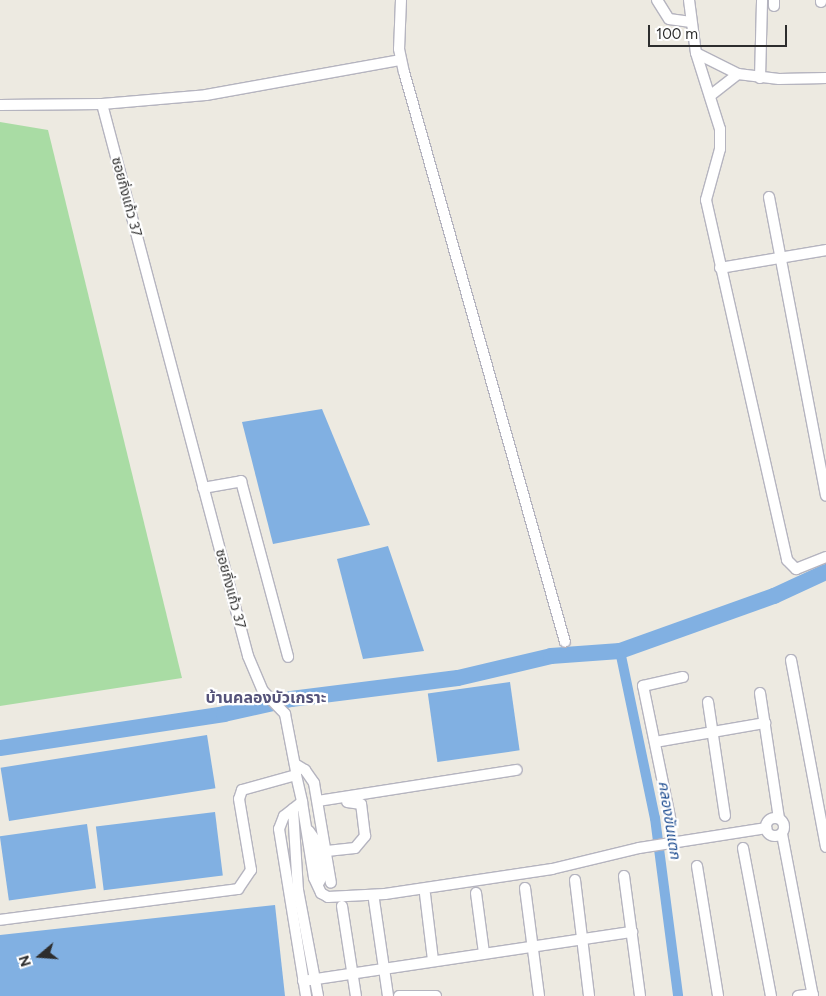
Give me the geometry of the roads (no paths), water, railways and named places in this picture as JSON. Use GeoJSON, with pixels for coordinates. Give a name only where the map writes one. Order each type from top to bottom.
{"type":"FeatureCollection","features":[{"type":"Feature","properties":{"kind":"street"},"geometry":{"type":"LineString","coordinates":[[401,0],[400,60],[565,642]]}},
{"type":"Feature","properties":{"kind":"street"},"geometry":{"type":"LineString","coordinates":[[657,0],[669,19],[691,22]]}},
{"type":"Feature","properties":{"kind":"street"},"geometry":{"type":"LineString","coordinates":[[689,0],[696,53],[720,129],[720,149],[706,200],[787,560],[796,569],[826,557]]}},
{"type":"Feature","properties":{"kind":"street"},"geometry":{"type":"LineString","coordinates":[[760,78],[762,0]]}},
{"type":"Feature","properties":{"kind":"street"},"geometry":{"type":"LineString","coordinates":[[696,53],[738,74],[760,78],[826,78]]}},
{"type":"Feature","properties":{"kind":"street"},"geometry":{"type":"LineString","coordinates":[[0,105],[102,104],[206,95],[400,60]]}},
{"type":"Feature","properties":{"kind":"street"},"geometry":{"type":"LineString","coordinates":[[710,95],[738,74]]}},
{"type":"Feature","properties":{"kind":"street","name":"ซอยกิ่งแก้ว 37"},"geometry":{"type":"LineString","coordinates":[[102,104],[248,656],[263,690],[285,714],[309,831]]}},
{"type":"Feature","properties":{"kind":"street"},"geometry":{"type":"LineString","coordinates":[[769,197],[826,496]]}},
{"type":"Feature","properties":{"kind":"street"},"geometry":{"type":"LineString","coordinates":[[720,268],[826,250]]}},
{"type":"Feature","properties":{"kind":"street"},"geometry":{"type":"LineString","coordinates":[[203,488],[241,482],[288,657]]}},
{"type":"Feature","properties":{"kind":"street"},"geometry":{"type":"LineString","coordinates":[[791,660],[821,791],[826,847]]}},
{"type":"Feature","properties":{"kind":"street"},"geometry":{"type":"LineString","coordinates":[[671,822],[643,686],[683,677]]}},
{"type":"Feature","properties":{"kind":"street"},"geometry":{"type":"LineString","coordinates":[[760,693],[779,818],[784,825],[782,834],[813,995],[798,996]]}},
{"type":"Feature","properties":{"kind":"street"},"geometry":{"type":"LineString","coordinates":[[708,702],[725,816]]}},
{"type":"Feature","properties":{"kind":"street"},"geometry":{"type":"LineString","coordinates":[[655,742],[764,723]]}},
{"type":"Feature","properties":{"kind":"street"},"geometry":{"type":"LineString","coordinates":[[295,764],[310,776],[319,803],[322,877],[318,884]]}},
{"type":"Feature","properties":{"kind":"street"},"geometry":{"type":"LineString","coordinates":[[319,803],[517,770]]}},
{"type":"Feature","properties":{"kind":"street"},"geometry":{"type":"LineString","coordinates":[[0,920],[238,888],[251,870],[239,799],[242,790],[296,775]]}},
{"type":"Feature","properties":{"kind":"street"},"geometry":{"type":"LineString","coordinates":[[319,803],[357,801],[362,804],[363,842],[350,850],[327,851]]}},
{"type":"Feature","properties":{"kind":"street"},"geometry":{"type":"LineString","coordinates":[[302,802],[280,820],[286,891],[306,996]]}},
{"type":"Feature","properties":{"kind":"street"},"geometry":{"type":"LineString","coordinates":[[293,809],[298,890],[318,996]]}},
{"type":"Feature","properties":{"kind":"street"},"geometry":{"type":"LineString","coordinates":[[766,828],[770,819],[779,818]]}},
{"type":"Feature","properties":{"kind":"street"},"geometry":{"type":"LineString","coordinates":[[766,828],[771,835],[782,834]]}},
{"type":"Feature","properties":{"kind":"street"},"geometry":{"type":"LineString","coordinates":[[331,883],[327,851],[309,831],[307,840],[318,884],[321,893],[328,897],[385,894],[552,869],[639,848],[766,828]]}},
{"type":"Feature","properties":{"kind":"street"},"geometry":{"type":"LineString","coordinates":[[744,848],[771,996]]}},
{"type":"Feature","properties":{"kind":"street"},"geometry":{"type":"LineString","coordinates":[[697,866],[718,996]]}},
{"type":"Feature","properties":{"kind":"street"},"geometry":{"type":"LineString","coordinates":[[284,873],[296,872]]}},
{"type":"Feature","properties":{"kind":"street"},"geometry":{"type":"LineString","coordinates":[[624,876],[640,996]]}},
{"type":"Feature","properties":{"kind":"street"},"geometry":{"type":"LineString","coordinates":[[574,880],[590,996]]}},
{"type":"Feature","properties":{"kind":"street"},"geometry":{"type":"LineString","coordinates":[[525,888],[539,996]]}},
{"type":"Feature","properties":{"kind":"street"},"geometry":{"type":"LineString","coordinates":[[286,891],[298,890]]}},
{"type":"Feature","properties":{"kind":"street"},"geometry":{"type":"LineString","coordinates":[[476,893],[484,953]]}},
{"type":"Feature","properties":{"kind":"street"},"geometry":{"type":"LineString","coordinates":[[425,894],[433,960]]}},
{"type":"Feature","properties":{"kind":"street"},"geometry":{"type":"LineString","coordinates":[[374,900],[388,996]]}},
{"type":"Feature","properties":{"kind":"street"},"geometry":{"type":"LineString","coordinates":[[342,906],[356,996]]}},
{"type":"Feature","properties":{"kind":"street"},"geometry":{"type":"LineString","coordinates":[[303,981],[353,974],[383,967],[632,932]]}},
{"type":"Feature","properties":{"kind":"street"},"geometry":{"type":"LineString","coordinates":[[399,996],[436,996]]}},
{"type":"Feature","properties":{"kind":"water"},"geometry":{"type":"Polygon","coordinates":[[[322,409],[370,525],[273,544],[242,422],[322,409]]]}},
{"type":"Feature","properties":{"kind":"water"},"geometry":{"type":"Polygon","coordinates":[[[388,546],[424,651],[363,659],[337,559],[388,546]]]}},
{"type":"Feature","properties":{"kind":"water"},"geometry":{"type":"Polygon","coordinates":[[[510,682],[520,750],[437,762],[428,694],[510,682]]]}},
{"type":"Feature","properties":{"kind":"water"},"geometry":{"type":"Polygon","coordinates":[[[207,735],[215,788],[9,821],[1,768],[207,735]]]}},
{"type":"Feature","properties":{"kind":"water"},"geometry":{"type":"Polygon","coordinates":[[[215,812],[223,876],[104,890],[96,827],[215,812]]]}},
{"type":"Feature","properties":{"kind":"water"},"geometry":{"type":"Polygon","coordinates":[[[87,824],[96,888],[9,901],[0,836],[87,824]]]}},
{"type":"Feature","properties":{"kind":"water"},"geometry":{"type":"Polygon","coordinates":[[[275,905],[285,996],[0,996],[0,935],[275,905]]]}},
{"type":"Feature","properties":{"kind":"waterway"},"geometry":{"type":"LineString","coordinates":[[0,748],[224,714],[291,699],[458,678],[551,656],[620,651],[774,596],[826,572]]}},
{"type":"Feature","properties":{"kind":"waterway","name":"คลองขันแตก"},"geometry":{"type":"LineString","coordinates":[[620,651],[655,818],[678,996]]}},
{"type":"Feature","properties":{"kind":"district","name":"บ้านคลองบัวเกราะ"},"geometry":{"type":"Point","coordinates":[266,698]}}]}
